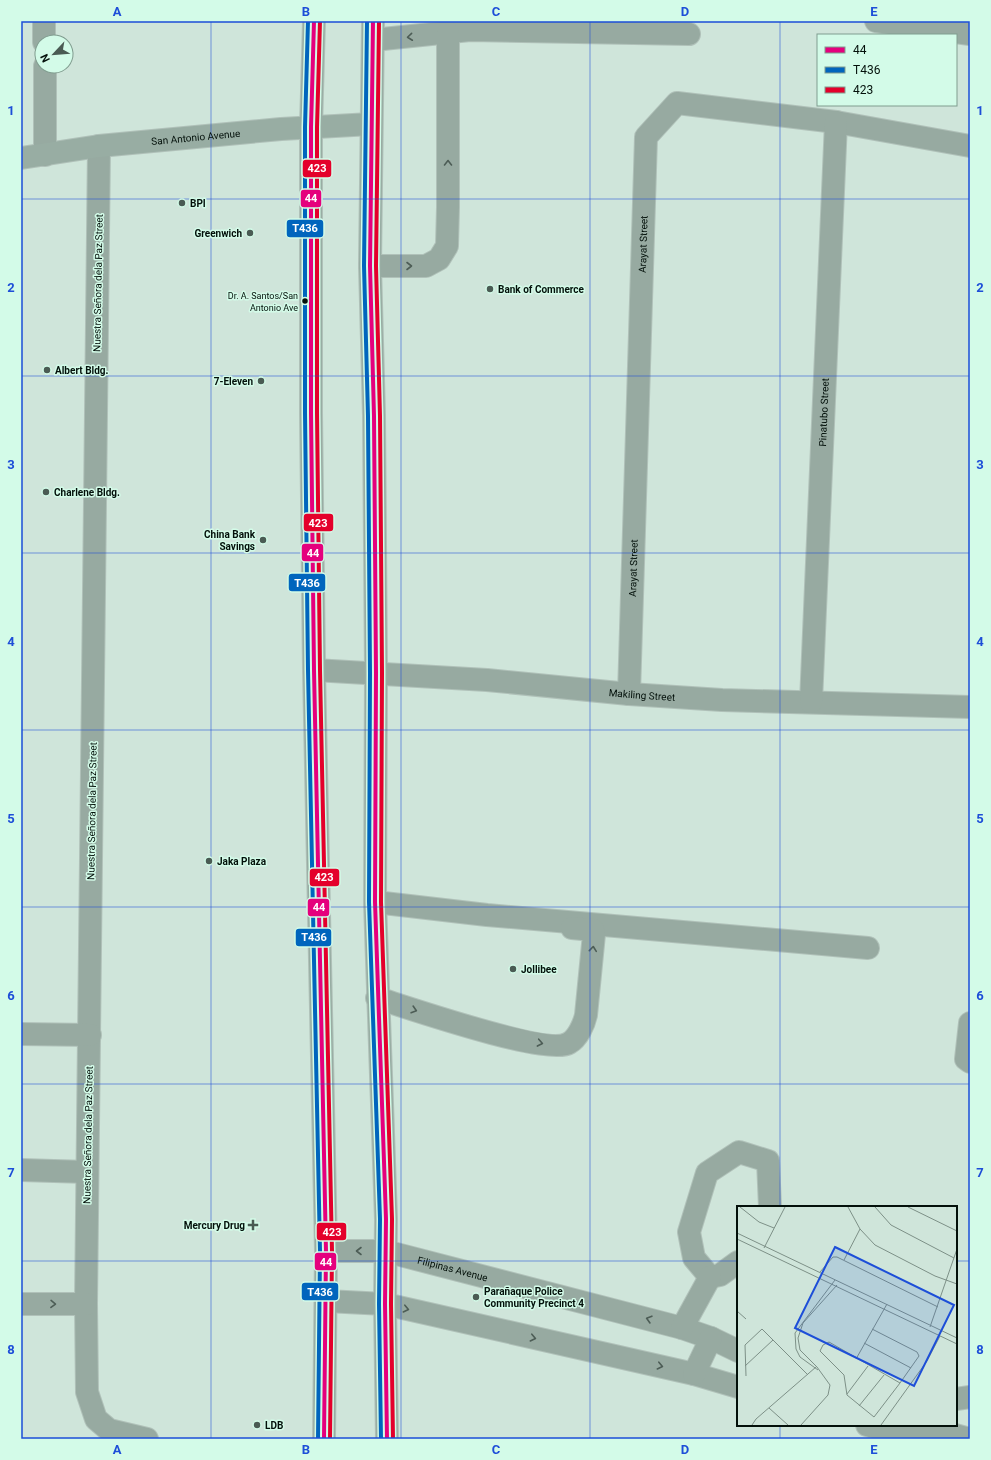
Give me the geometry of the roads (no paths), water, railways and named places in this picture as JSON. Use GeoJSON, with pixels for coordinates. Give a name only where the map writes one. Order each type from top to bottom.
{"type":"FeatureCollection","features":[{"type":"Feature","properties":{"kind":"main road"},"geometry":{"type":"LineString","coordinates":[[314,21],[311,127],[311,413],[314,670],[326,1251],[324,1439]]}},
{"type":"Feature","properties":{"kind":"main road"},"geometry":{"type":"LineString","coordinates":[[373,31],[370,266],[374,416],[376,673],[375,902],[377,998],[386,1219],[385,1304],[387,1439]]}},
{"type":"Feature","properties":{"kind":"main road","name":"San Antonio Avenue"},"geometry":{"type":"LineString","coordinates":[[21,158],[99,146],[311,127],[371,124]]}},
{"type":"Feature","properties":{"kind":"street"},"geometry":{"type":"LineString","coordinates":[[44,21],[44,34]]}},
{"type":"Feature","properties":{"kind":"street"},"geometry":{"type":"LineString","coordinates":[[876,21],[948,26],[970,34]]}},
{"type":"Feature","properties":{"kind":"street"},"geometry":{"type":"LineString","coordinates":[[373,31],[448,33],[470,30],[689,34]]}},
{"type":"Feature","properties":{"kind":"street"},"geometry":{"type":"LineString","coordinates":[[370,266],[426,266],[439,259],[447,246],[448,33]]}},
{"type":"Feature","properties":{"kind":"street"},"geometry":{"type":"LineString","coordinates":[[45,74],[45,155]]}},
{"type":"Feature","properties":{"kind":"street","name":"Arayat Street"},"geometry":{"type":"LineString","coordinates":[[629,694],[646,138],[677,104],[836,122],[970,146]]}},
{"type":"Feature","properties":{"kind":"street","name":"Pinatubo Street"},"geometry":{"type":"LineString","coordinates":[[811,702],[836,122]]}},
{"type":"Feature","properties":{"kind":"street","name":"Nuestra Señora dela Paz Street"},"geometry":{"type":"LineString","coordinates":[[99,146],[90,1035],[87,1172],[87,1392],[96,1419],[110,1430],[147,1439]]}},
{"type":"Feature","properties":{"kind":"street","name":"Makiling Street"},"geometry":{"type":"LineString","coordinates":[[314,670],[487,680],[629,694],[722,700],[970,707]]}},
{"type":"Feature","properties":{"kind":"street"},"geometry":{"type":"LineString","coordinates":[[375,902],[487,915],[868,948]]}},
{"type":"Feature","properties":{"kind":"street"},"geometry":{"type":"LineString","coordinates":[[377,998],[484,1031],[555,1046],[569,1043],[582,1028],[586,1015],[594,934],[593,930],[502,922],[492,919],[487,915]]}},
{"type":"Feature","properties":{"kind":"street"},"geometry":{"type":"LineString","coordinates":[[968,1061],[970,1023]]}},
{"type":"Feature","properties":{"kind":"street"},"geometry":{"type":"LineString","coordinates":[[21,1034],[90,1035]]}},
{"type":"Feature","properties":{"kind":"street"},"geometry":{"type":"LineString","coordinates":[[710,1277],[694,1258],[689,1232],[707,1174],[739,1152],[768,1161],[770,1206]]}},
{"type":"Feature","properties":{"kind":"street"},"geometry":{"type":"LineString","coordinates":[[21,1170],[87,1172]]}},
{"type":"Feature","properties":{"kind":"street","name":"Filipinas Avenue"},"geometry":{"type":"LineString","coordinates":[[326,1251],[386,1250],[682,1328],[711,1338],[737,1351]]}},
{"type":"Feature","properties":{"kind":"street"},"geometry":{"type":"LineString","coordinates":[[682,1328],[710,1277],[720,1275],[737,1263]]}},
{"type":"Feature","properties":{"kind":"street"},"geometry":{"type":"LineString","coordinates":[[326,1300],[385,1304],[694,1374],[737,1387]]}},
{"type":"Feature","properties":{"kind":"street"},"geometry":{"type":"LineString","coordinates":[[21,1304],[86,1304]]}},
{"type":"Feature","properties":{"kind":"street"},"geometry":{"type":"LineString","coordinates":[[694,1374],[711,1338]]}},
{"type":"Feature","properties":{"kind":"street"},"geometry":{"type":"LineString","coordinates":[[957,1399],[970,1397]]}},
{"type":"Feature","properties":{"kind":"street"},"geometry":{"type":"LineString","coordinates":[[870,1426],[877,1428],[941,1431],[970,1439]]}},
{"type":"Feature","properties":{"kind":"place","name":"BPI"},"geometry":{"type":"Point","coordinates":[182,203]}},
{"type":"Feature","properties":{"kind":"place","name":"Greenwich"},"geometry":{"type":"Point","coordinates":[250,233]}},
{"type":"Feature","properties":{"kind":"place","name":"Bank of Commerce"},"geometry":{"type":"Point","coordinates":[490,289]}},
{"type":"Feature","properties":{"kind":"place","name":"Dr. A. Santos/San Antonio Ave"},"geometry":{"type":"Point","coordinates":[305,301]}},
{"type":"Feature","properties":{"kind":"place","name":"Albert Bldg."},"geometry":{"type":"Point","coordinates":[47,370]}},
{"type":"Feature","properties":{"kind":"place","name":"7-Eleven"},"geometry":{"type":"Point","coordinates":[261,381]}},
{"type":"Feature","properties":{"kind":"place","name":"Charlene Bldg."},"geometry":{"type":"Point","coordinates":[46,492]}},
{"type":"Feature","properties":{"kind":"place","name":"China Bank Savings"},"geometry":{"type":"Point","coordinates":[263,540]}},
{"type":"Feature","properties":{"kind":"place","name":"Jaka Plaza"},"geometry":{"type":"Point","coordinates":[209,861]}},
{"type":"Feature","properties":{"kind":"place","name":"Jollibee"},"geometry":{"type":"Point","coordinates":[513,969]}},
{"type":"Feature","properties":{"kind":"place","name":"Mercury Drug"},"geometry":{"type":"Point","coordinates":[253,1225]}},
{"type":"Feature","properties":{"kind":"place","name":"Parañaque Police Community Precinct 4"},"geometry":{"type":"Point","coordinates":[476,1297]}},
{"type":"Feature","properties":{"kind":"place","name":"LDB"},"geometry":{"type":"Point","coordinates":[257,1425]}}]}
